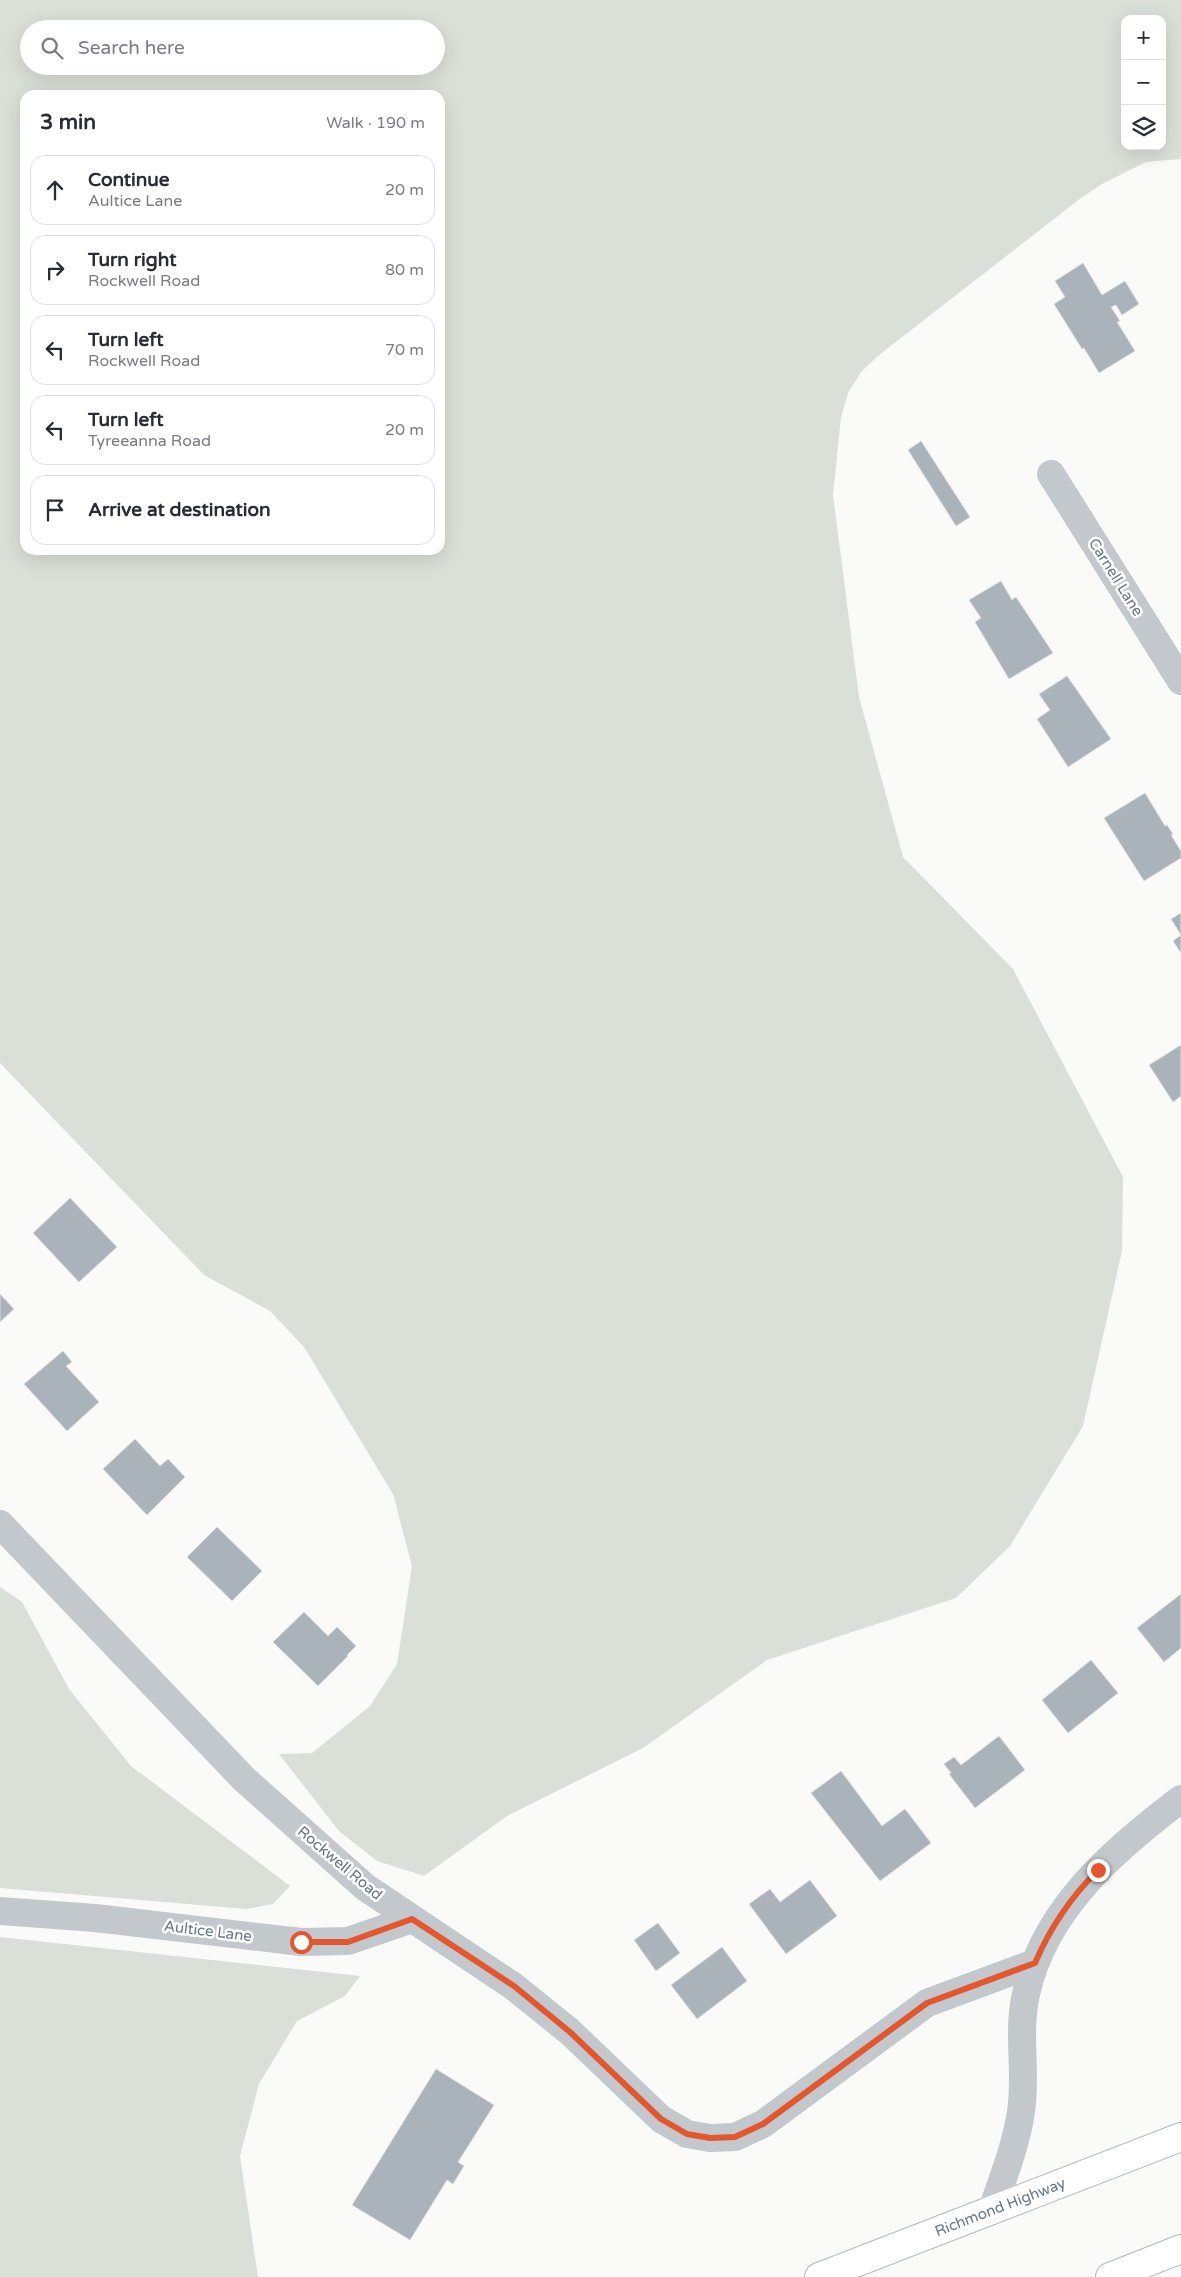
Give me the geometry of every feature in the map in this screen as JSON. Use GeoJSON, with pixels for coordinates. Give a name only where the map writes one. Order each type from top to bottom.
{"type":"FeatureCollection","features":[{"type":"Feature","properties":{"kind":"highway","name":"Richmond Highway"},"geometry":{"type":"LineString","coordinates":[[818,2277],[1181,2138]]}},
{"type":"Feature","properties":{"kind":"highway"},"geometry":{"type":"LineString","coordinates":[[1110,2277],[1181,2249]]}},
{"type":"Feature","properties":{"kind":"street","name":"Carnell Lane"},"geometry":{"type":"LineString","coordinates":[[1051,474],[1181,681]]}},
{"type":"Feature","properties":{"kind":"street","name":"Rockwell Road"},"geometry":{"type":"LineString","coordinates":[[0,1524],[244,1779],[365,1887],[520,1992],[570,2032],[661,2119],[687,2134],[710,2138],[735,2137],[763,2124],[927,2003],[1035,1963]]}},
{"type":"Feature","properties":{"kind":"street"},"geometry":{"type":"LineString","coordinates":[[992,2210],[1010,2157],[1021,2111],[1021,2034],[1026,1993],[1035,1963],[1056,1922],[1085,1883],[1135,1836],[1181,1799]]}},
{"type":"Feature","properties":{"kind":"street","name":"Aultice Lane"},"geometry":{"type":"LineString","coordinates":[[0,1911],[95,1918],[301,1942],[348,1942],[412,1919]]}},
{"type":"Feature","properties":{"kind":"shaded area"},"geometry":{"type":"Polygon","coordinates":[[[0,0],[1181,0],[1181,159],[1146,162],[1102,184],[1081,198],[879,355],[861,372],[848,393],[841,417],[833,495],[859,697],[903,857],[1013,969],[1123,1177],[1122,1251],[1083,1426],[1010,1546],[956,1598],[767,1660],[643,1748],[507,1816],[424,1876],[377,1861],[339,1831],[279,1754],[312,1753],[370,1706],[397,1664],[412,1566],[393,1494],[304,1347],[270,1311],[204,1275],[0,1063],[0,0]]]}},
{"type":"Feature","properties":{"kind":"shaded area"},"geometry":{"type":"Polygon","coordinates":[[[0,1587],[22,1602],[69,1689],[131,1766],[290,1886],[273,1904],[246,1909],[0,1888],[0,1587]]]}},
{"type":"Feature","properties":{"kind":"shaded area"},"geometry":{"type":"Polygon","coordinates":[[[0,1937],[360,1976],[345,1996],[297,2021],[259,2084],[240,2156],[258,2277],[0,2277],[0,1937]]]}},
{"type":"Feature","properties":{"kind":"building"},"geometry":{"type":"Polygon","coordinates":[[[1083,263],[1102,295],[1125,281],[1139,304],[1122,315],[1116,305],[1111,307],[1120,321],[1117,322],[1135,351],[1099,373],[1054,304],[1065,297],[1055,281],[1083,263]]]}},
{"type":"Feature","properties":{"kind":"building"},"geometry":{"type":"Polygon","coordinates":[[[921,441],[970,517],[956,526],[908,450],[921,441]]]}},
{"type":"Feature","properties":{"kind":"building"},"geometry":{"type":"Polygon","coordinates":[[[1001,581],[1012,600],[1016,597],[1053,653],[1009,679],[975,622],[981,618],[969,600],[1001,581]]]}},
{"type":"Feature","properties":{"kind":"building"},"geometry":{"type":"Polygon","coordinates":[[[1067,676],[1111,739],[1068,767],[1037,719],[1050,710],[1039,694],[1067,676]]]}},
{"type":"Feature","properties":{"kind":"building"},"geometry":{"type":"Polygon","coordinates":[[[1145,793],[1165,826],[1167,825],[1173,834],[1171,835],[1181,851],[1181,858],[1144,881],[1104,818],[1145,793]]]}},
{"type":"Feature","properties":{"kind":"building"},"geometry":{"type":"Polygon","coordinates":[[[1181,913],[1181,935],[1171,919],[1181,913]]]}},
{"type":"Feature","properties":{"kind":"building"},"geometry":{"type":"Polygon","coordinates":[[[1181,935],[1181,953],[1173,941],[1181,935]]]}},
{"type":"Feature","properties":{"kind":"building"},"geometry":{"type":"Polygon","coordinates":[[[1181,1045],[1181,1096],[1173,1102],[1149,1065],[1181,1045]]]}},
{"type":"Feature","properties":{"kind":"building"},"geometry":{"type":"Polygon","coordinates":[[[70,1198],[117,1247],[79,1282],[33,1233],[70,1198]]]}},
{"type":"Feature","properties":{"kind":"building"},"geometry":{"type":"Polygon","coordinates":[[[0,1294],[14,1309],[0,1322],[0,1294]]]}},
{"type":"Feature","properties":{"kind":"building"},"geometry":{"type":"Polygon","coordinates":[[[63,1351],[72,1362],[66,1366],[99,1402],[67,1431],[24,1384],[63,1351]]]}},
{"type":"Feature","properties":{"kind":"building"},"geometry":{"type":"Polygon","coordinates":[[[135,1439],[160,1466],[168,1459],[185,1477],[147,1515],[103,1469],[135,1439]]]}},
{"type":"Feature","properties":{"kind":"building"},"geometry":{"type":"Polygon","coordinates":[[[217,1527],[262,1571],[232,1601],[187,1557],[217,1527]]]}},
{"type":"Feature","properties":{"kind":"building"},"geometry":{"type":"Polygon","coordinates":[[[1181,1594],[1181,1648],[1164,1662],[1137,1628],[1181,1594]]]}},
{"type":"Feature","properties":{"kind":"building"},"geometry":{"type":"Polygon","coordinates":[[[304,1612],[328,1636],[337,1627],[356,1646],[318,1686],[273,1642],[304,1612]]]}},
{"type":"Feature","properties":{"kind":"building"},"geometry":{"type":"Polygon","coordinates":[[[1091,1660],[1118,1693],[1068,1733],[1042,1700],[1091,1660]]]}},
{"type":"Feature","properties":{"kind":"building"},"geometry":{"type":"Polygon","coordinates":[[[999,1736],[1025,1770],[975,1808],[949,1774],[951,1773],[944,1764],[954,1757],[961,1765],[999,1736]]]}},
{"type":"Feature","properties":{"kind":"building"},"geometry":{"type":"Polygon","coordinates":[[[841,1771],[882,1826],[905,1809],[931,1843],[880,1881],[811,1793],[841,1771]]]}},
{"type":"Feature","properties":{"kind":"building"},"geometry":{"type":"Polygon","coordinates":[[[810,1880],[837,1916],[786,1954],[749,1904],[770,1889],[780,1902],[810,1880]]]}},
{"type":"Feature","properties":{"kind":"building"},"geometry":{"type":"Polygon","coordinates":[[[658,1923],[680,1953],[656,1971],[634,1940],[658,1923]]]}},
{"type":"Feature","properties":{"kind":"building"},"geometry":{"type":"Polygon","coordinates":[[[722,1947],[747,1981],[697,2019],[671,1985],[722,1947]]]}},
{"type":"Feature","properties":{"kind":"building"},"geometry":{"type":"Polygon","coordinates":[[[436,2069],[494,2105],[458,2162],[464,2166],[453,2184],[447,2180],[410,2240],[352,2205],[436,2069]]]}},
{"type":"Feature","properties":{"kind":"route"},"geometry":{"type":"LineString","coordinates":[[301,1942],[348,1942],[412,1919],[514,1986],[570,2032],[661,2119],[687,2134],[710,2138],[735,2137],[763,2124],[927,2003],[1035,1963],[1042,1946],[1067,1905],[1098,1870]]}}]}
